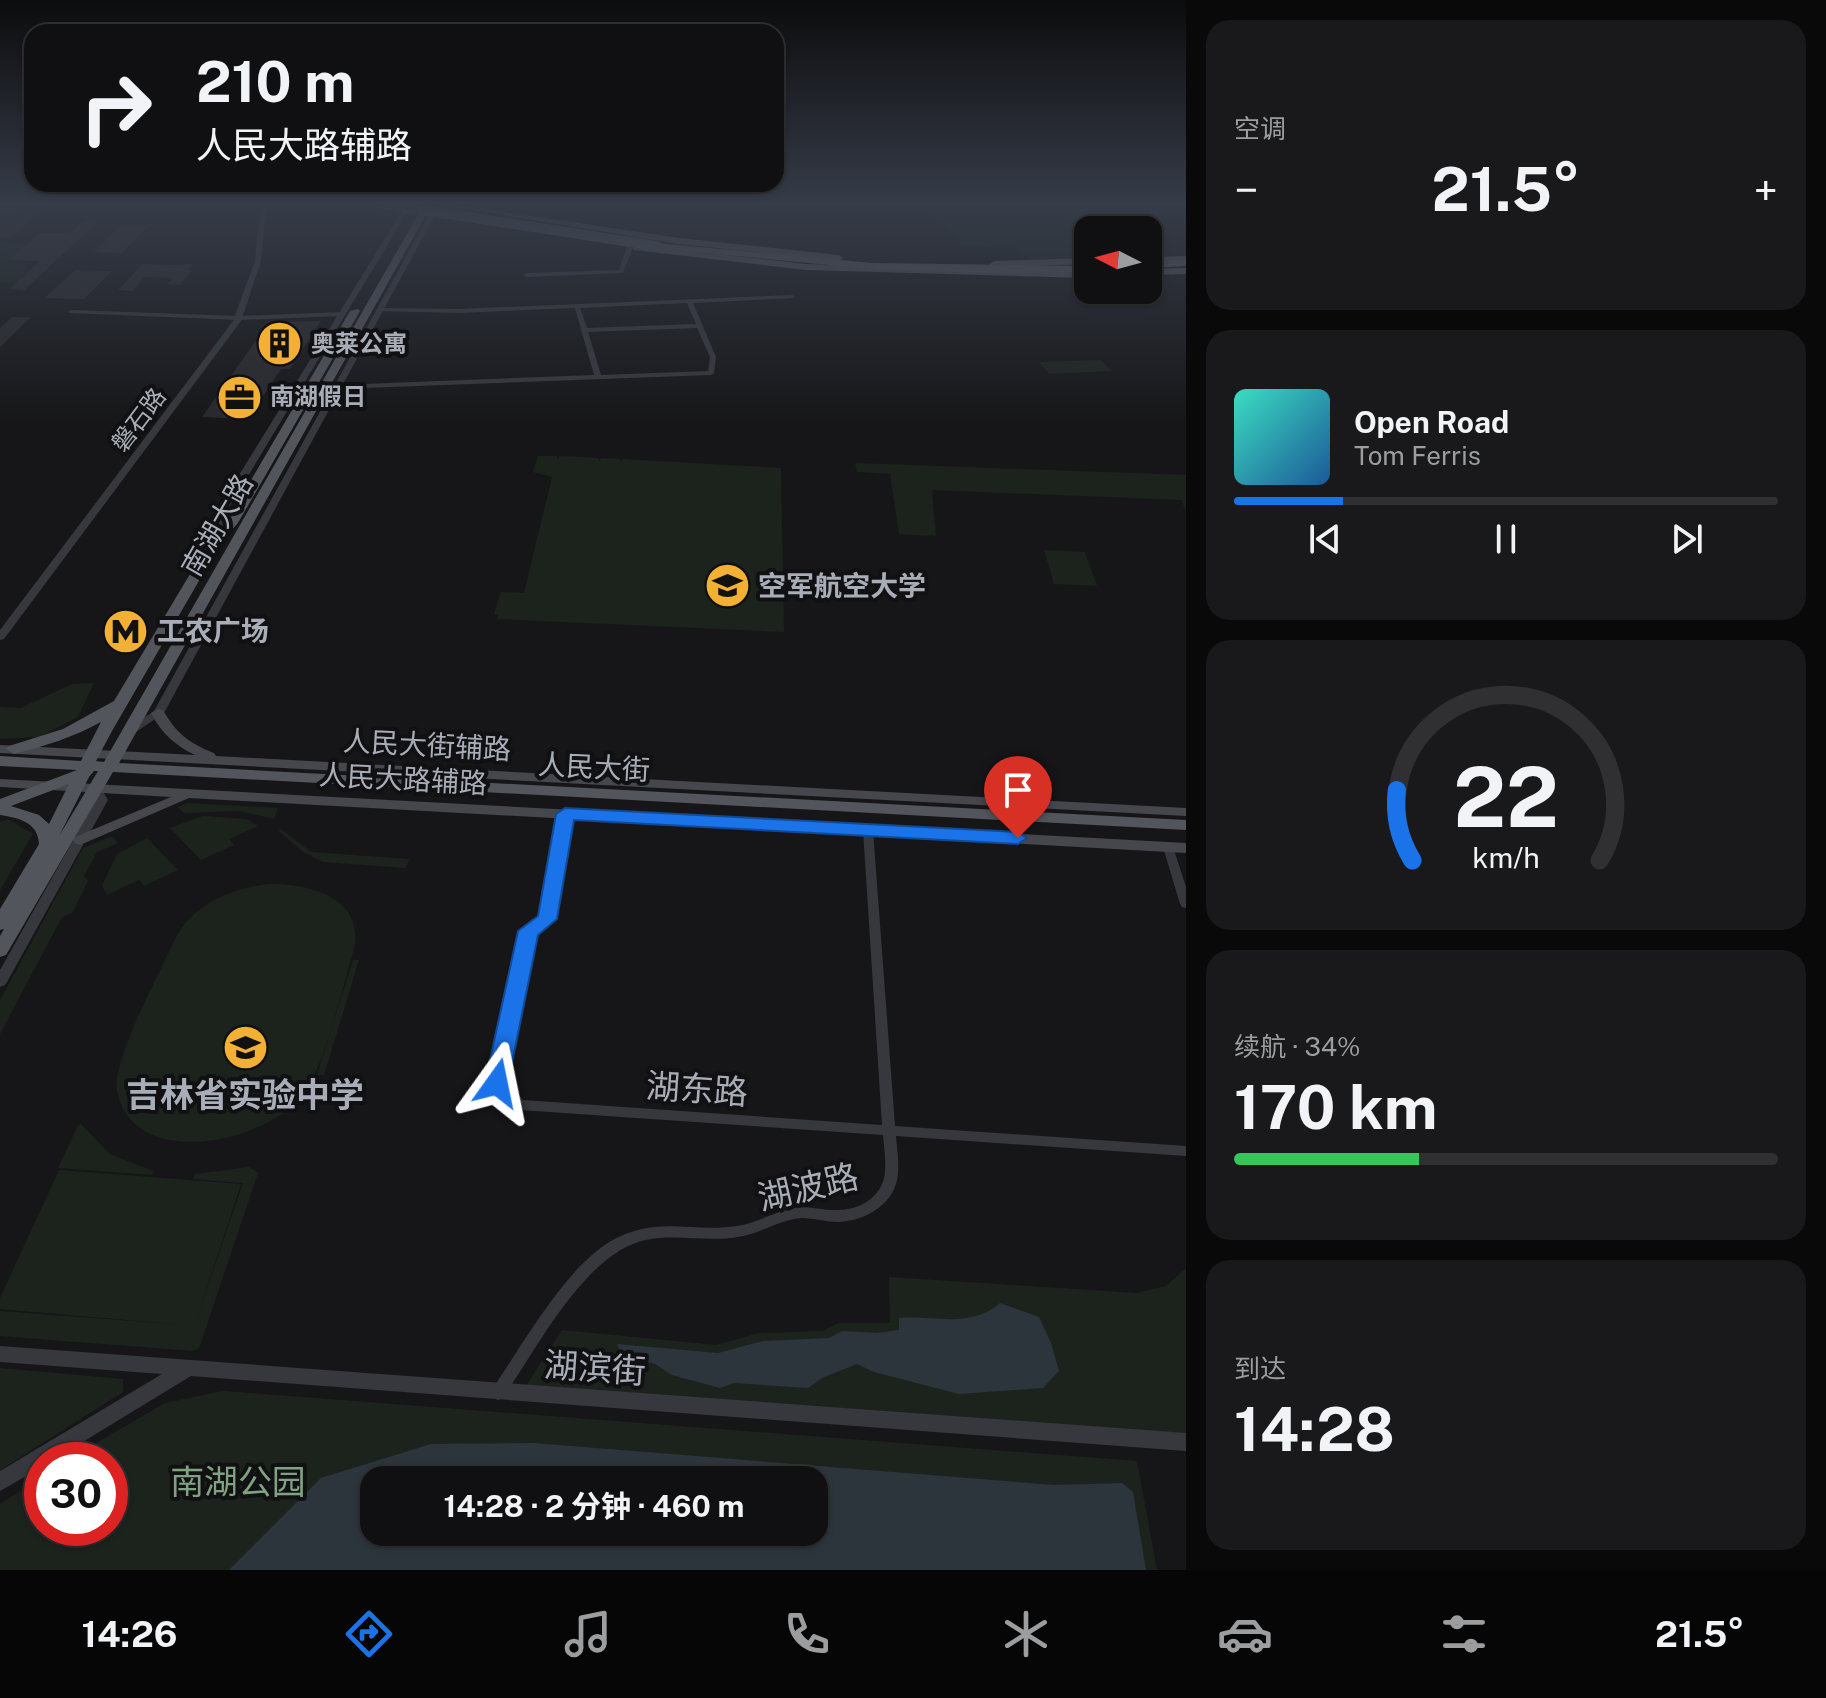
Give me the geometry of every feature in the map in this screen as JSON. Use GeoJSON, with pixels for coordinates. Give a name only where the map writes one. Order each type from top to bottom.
{"type":"FeatureCollection","features":[{"type":"Feature","properties":{"kind":"main road","name":"南湖大路"},"geometry":{"type":"LineString","coordinates":[[0,951],[121,702],[217,539],[232,523],[378,279]]}},
{"type":"Feature","properties":{"kind":"main road","name":"南湖大路"},"geometry":{"type":"LineString","coordinates":[[0,924],[85,774],[129,732],[381,279]]}},
{"type":"Feature","properties":{"kind":"main road"},"geometry":{"type":"LineString","coordinates":[[7,749],[42,742],[107,714],[121,702]]}},
{"type":"Feature","properties":{"kind":"main road"},"geometry":{"type":"LineString","coordinates":[[158,713],[163,727],[189,747],[233,761]]}},
{"type":"Feature","properties":{"kind":"main road","name":"人民大街辅路"},"geometry":{"type":"LineString","coordinates":[[7,749],[85,774],[233,761],[1186,812]]}},
{"type":"Feature","properties":{"kind":"main road","name":"人民大街"},"geometry":{"type":"LineString","coordinates":[[0,761],[85,774],[1186,834]]}},
{"type":"Feature","properties":{"kind":"main road","name":"人民大街"},"geometry":{"type":"LineString","coordinates":[[0,770],[1186,825]]}},
{"type":"Feature","properties":{"kind":"main road"},"geometry":{"type":"LineString","coordinates":[[0,807],[85,774]]}},
{"type":"Feature","properties":{"kind":"main road","name":"人民大路辅路"},"geometry":{"type":"LineString","coordinates":[[0,783],[85,774],[213,794],[1186,848]]}},
{"type":"Feature","properties":{"kind":"main road"},"geometry":{"type":"LineString","coordinates":[[0,790],[3,798],[0,807]]}},
{"type":"Feature","properties":{"kind":"main road"},"geometry":{"type":"LineString","coordinates":[[80,840],[175,798],[213,794]]}},
{"type":"Feature","properties":{"kind":"main road"},"geometry":{"type":"LineString","coordinates":[[0,807],[43,825],[48,834],[47,844]]}},
{"type":"Feature","properties":{"kind":"street","name":"磐石路"},"geometry":{"type":"LineString","coordinates":[[0,637],[239,318],[252,279]]}},
{"type":"Feature","properties":{"kind":"street"},"geometry":{"type":"LineString","coordinates":[[217,539],[220,514],[363,279]]}},
{"type":"Feature","properties":{"kind":"street"},"geometry":{"type":"LineString","coordinates":[[129,732],[158,713],[380,310],[392,279]]}},
{"type":"Feature","properties":{"kind":"street"},"geometry":{"type":"LineString","coordinates":[[380,310],[458,311],[792,297]]}},
{"type":"Feature","properties":{"kind":"street"},"geometry":{"type":"LineString","coordinates":[[338,387],[711,373],[713,357],[689,301]]}},
{"type":"Feature","properties":{"kind":"street"},"geometry":{"type":"LineString","coordinates":[[577,306],[598,377]]}},
{"type":"Feature","properties":{"kind":"street"},"geometry":{"type":"LineString","coordinates":[[71,312],[239,318],[342,314]]}},
{"type":"Feature","properties":{"kind":"street"},"geometry":{"type":"LineString","coordinates":[[583,330],[700,326]]}},
{"type":"Feature","properties":{"kind":"street"},"geometry":{"type":"LineString","coordinates":[[0,982],[102,800],[85,774]]}},
{"type":"Feature","properties":{"kind":"street","name":"湖东路"},"geometry":{"type":"LineString","coordinates":[[565,814],[547,919],[528,931],[497,1083],[520,1105],[1186,1151]]}},
{"type":"Feature","properties":{"kind":"street","name":"湖波路"},"geometry":{"type":"LineString","coordinates":[[498,1393],[590,1266],[613,1247],[640,1233],[668,1229],[727,1232],[753,1229],[773,1219],[799,1213],[840,1216],[865,1210],[887,1194],[892,1175],[868,830]]}},
{"type":"Feature","properties":{"kind":"street"},"geometry":{"type":"LineString","coordinates":[[1168,847],[1186,904]]}},
{"type":"Feature","properties":{"kind":"street","name":"湖滨街"},"geometry":{"type":"LineString","coordinates":[[0,1354],[1186,1442]]}},
{"type":"Feature","properties":{"kind":"street"},"geometry":{"type":"LineString","coordinates":[[0,1482],[185,1370]]}},
{"type":"Feature","properties":{"kind":"green space"},"geometry":{"type":"Polygon","coordinates":[[[0,279],[20,279],[15,284],[0,282],[0,279]]]}},
{"type":"Feature","properties":{"kind":"green space"},"geometry":{"type":"Polygon","coordinates":[[[1101,360],[1112,371],[1049,374],[1039,362],[1101,360]]]}},
{"type":"Feature","properties":{"kind":"green space"},"geometry":{"type":"Polygon","coordinates":[[[538,456],[557,456],[557,460],[560,456],[599,458],[599,461],[601,458],[620,459],[621,462],[622,459],[781,468],[784,632],[497,619],[498,615],[494,614],[501,592],[524,593],[552,477],[533,472],[538,456]]]}},
{"type":"Feature","properties":{"kind":"green space"},"geometry":{"type":"Polygon","coordinates":[[[855,463],[1186,475],[1186,510],[1181,500],[932,490],[936,536],[899,534],[890,474],[857,472],[855,463]]]}},
{"type":"Feature","properties":{"kind":"green space"},"geometry":{"type":"Polygon","coordinates":[[[1044,550],[1085,552],[1097,586],[1054,584],[1044,550]]]}},
{"type":"Feature","properties":{"kind":"green space"},"geometry":{"type":"Polygon","coordinates":[[[94,683],[78,717],[39,737],[0,739],[0,707],[21,708],[72,684],[94,683]]]}},
{"type":"Feature","properties":{"kind":"green space"},"geometry":{"type":"Polygon","coordinates":[[[187,803],[278,808],[274,819],[239,811],[184,813],[178,807],[187,803]]]}},
{"type":"Feature","properties":{"kind":"green space"},"geometry":{"type":"Polygon","coordinates":[[[203,816],[247,819],[258,826],[229,839],[234,845],[201,860],[170,828],[203,816]]]}},
{"type":"Feature","properties":{"kind":"green space"},"geometry":{"type":"Polygon","coordinates":[[[8,819],[33,834],[0,890],[0,822],[8,819]]]}},
{"type":"Feature","properties":{"kind":"green space"},"geometry":{"type":"Polygon","coordinates":[[[281,829],[311,852],[409,859],[406,868],[323,862],[302,851],[278,830],[281,829]]]}},
{"type":"Feature","properties":{"kind":"green space"},"geometry":{"type":"Polygon","coordinates":[[[112,836],[118,843],[97,852],[84,876],[88,881],[72,913],[62,917],[0,1034],[0,1000],[83,848],[112,836]]]}},
{"type":"Feature","properties":{"kind":"green space"},"geometry":{"type":"Polygon","coordinates":[[[147,838],[178,870],[144,886],[139,880],[107,895],[102,885],[117,854],[147,838]]]}},
{"type":"Feature","properties":{"kind":"green space"},"geometry":{"type":"Polygon","coordinates":[[[268,884],[300,886],[330,897],[342,905],[351,917],[355,931],[354,949],[339,1003],[312,1080],[286,1111],[261,1126],[232,1136],[202,1141],[173,1140],[147,1132],[128,1116],[117,1090],[118,1076],[130,1036],[176,937],[193,915],[215,900],[268,884]]]}},
{"type":"Feature","properties":{"kind":"green space"},"geometry":{"type":"Polygon","coordinates":[[[353,960],[359,960],[324,1075],[317,1075],[353,960]]]}},
{"type":"Feature","properties":{"kind":"green space"},"geometry":{"type":"Polygon","coordinates":[[[81,1124],[110,1154],[153,1171],[152,1175],[58,1168],[81,1124]]]}},
{"type":"Feature","properties":{"kind":"green space"},"geometry":{"type":"Polygon","coordinates":[[[249,1167],[258,1173],[199,1348],[193,1351],[0,1336],[0,1311],[185,1325],[0,1309],[0,1298],[59,1170],[241,1184],[194,1327],[243,1183],[193,1179],[195,1174],[249,1167]]]}},
{"type":"Feature","properties":{"kind":"green space"},"geometry":{"type":"Polygon","coordinates":[[[1186,1268],[1186,1446],[520,1395],[562,1330],[716,1345],[759,1333],[823,1331],[839,1323],[890,1323],[889,1277],[1136,1293],[1166,1286],[1186,1268]]]}},
{"type":"Feature","properties":{"kind":"green space"},"geometry":{"type":"Polygon","coordinates":[[[0,1368],[123,1379],[123,1392],[44,1442],[24,1442],[24,1455],[0,1470],[0,1368]]]}},
{"type":"Feature","properties":{"kind":"green space","name":"南湖公园"},"geometry":{"type":"Polygon","coordinates":[[[223,1391],[1137,1461],[1157,1570],[0,1570],[0,1504],[24,1489],[24,1546],[128,1546],[128,1442],[98,1442],[165,1403],[223,1391]]]}},
{"type":"Feature","properties":{"kind":"shaded area"},"geometry":{"type":"Polygon","coordinates":[[[1000,1303],[1039,1317],[1059,1371],[1043,1388],[959,1394],[874,1372],[857,1364],[824,1377],[808,1388],[734,1383],[720,1388],[672,1375],[655,1364],[621,1354],[617,1344],[718,1353],[763,1341],[829,1338],[842,1331],[877,1333],[899,1330],[899,1318],[964,1318],[989,1311],[1000,1303]]]}},
{"type":"Feature","properties":{"kind":"shaded area"},"geometry":{"type":"Polygon","coordinates":[[[534,1443],[819,1466],[360,1466],[360,1546],[828,1546],[828,1467],[1054,1485],[1122,1483],[1133,1492],[1146,1570],[229,1570],[321,1478],[431,1444],[534,1443]]]}},
{"type":"Feature","properties":{"kind":"building"},"geometry":{"type":"Polygon","coordinates":[[[20,279],[36,279],[24,290],[9,289],[20,279]]]}},
{"type":"Feature","properties":{"kind":"building"},"geometry":{"type":"Polygon","coordinates":[[[65,279],[104,279],[84,299],[45,298],[65,279]]]}},
{"type":"Feature","properties":{"kind":"building"},"geometry":{"type":"Polygon","coordinates":[[[128,279],[143,279],[132,291],[118,290],[128,279]]]}},
{"type":"Feature","properties":{"kind":"building"},"geometry":{"type":"Polygon","coordinates":[[[172,279],[185,279],[180,285],[167,284],[172,279]]]}},
{"type":"Feature","properties":{"kind":"building"},"geometry":{"type":"Polygon","coordinates":[[[12,317],[31,317],[0,347],[0,328],[12,317]]]}},
{"type":"Feature","properties":{"kind":"building"},"geometry":{"type":"Polygon","coordinates":[[[321,321],[290,369],[281,369],[248,419],[202,417],[269,322],[321,321]]]}},
{"type":"Feature","properties":{"kind":"place","name":"奥莱公寓"},"geometry":{"type":"Point","coordinates":[280,344]}},
{"type":"Feature","properties":{"kind":"place","name":"南湖假日"},"geometry":{"type":"Point","coordinates":[239,397]}},
{"type":"Feature","properties":{"kind":"place","name":"空军航空大学"},"geometry":{"type":"Point","coordinates":[727,586]}},
{"type":"Feature","properties":{"kind":"place","name":"工农广场"},"geometry":{"type":"Point","coordinates":[126,631]}},
{"type":"Feature","properties":{"kind":"place","name":"吉林省实验中学"},"geometry":{"type":"Point","coordinates":[245,1047]}},
{"type":"Feature","properties":{"kind":"route"},"geometry":{"type":"LineString","coordinates":[[497,1083],[528,931],[547,919],[565,814],[1018,838]]}}]}
